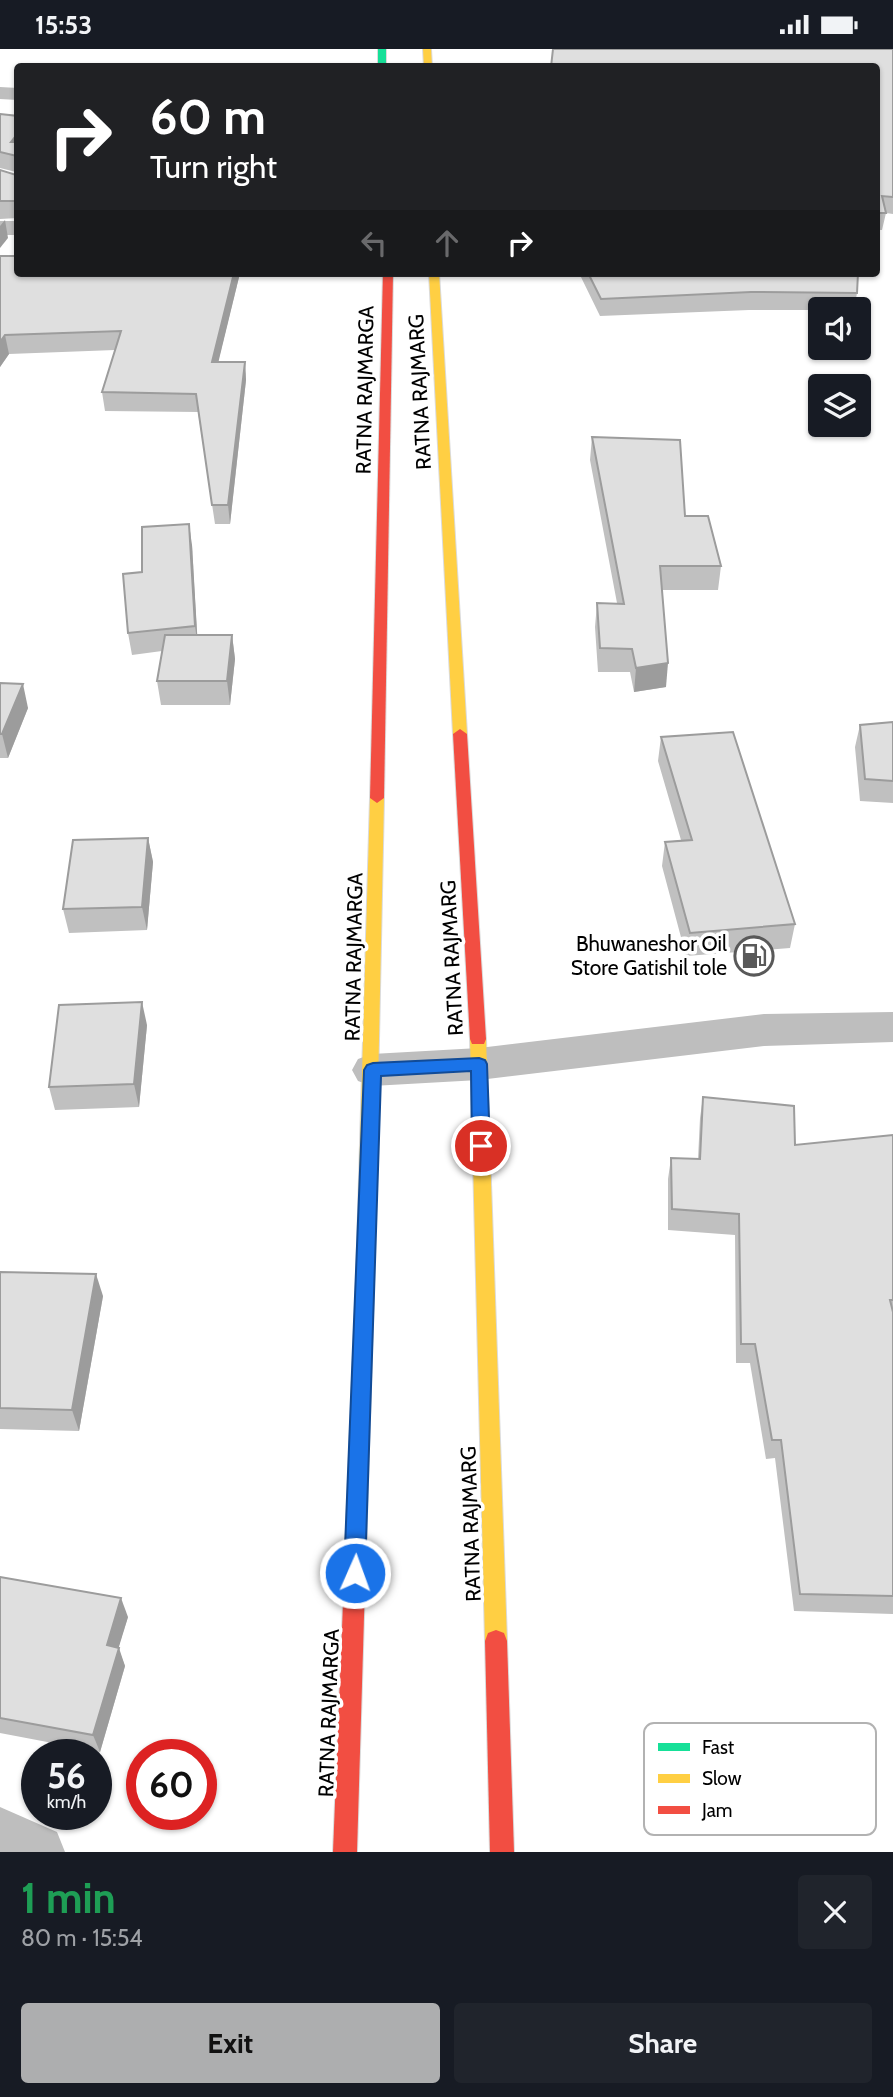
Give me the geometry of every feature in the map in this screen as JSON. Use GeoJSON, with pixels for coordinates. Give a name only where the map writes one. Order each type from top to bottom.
{"type":"FeatureCollection","features":[{"type":"Feature","properties":{"kind":"main road","name":"RATNA RAJMARGA"},"geometry":{"type":"LineString","coordinates":[[345,1852],[373,1070],[388,277]]}},
{"type":"Feature","properties":{"kind":"main road","name":"RATNA RAJMARG"},"geometry":{"type":"LineString","coordinates":[[434,277],[479,1064],[502,1852]]}},
{"type":"Feature","properties":{"kind":"street"},"geometry":{"type":"LineString","coordinates":[[373,1070],[479,1064],[764,1030],[893,1027]]}},
{"type":"Feature","properties":{"kind":"street"},"geometry":{"type":"LineString","coordinates":[[0,1835],[37,1852]]}},
{"type":"Feature","properties":{"kind":"building"},"geometry":{"type":"Polygon","coordinates":[[[553,49],[893,49],[893,197],[882,196],[886,213],[880,213],[880,63],[551,63],[553,49]]]}},
{"type":"Feature","properties":{"kind":"building"},"geometry":{"type":"Polygon","coordinates":[[[0,114],[14,116],[14,138],[11,142],[14,142],[14,155],[0,152],[0,114]]]}},
{"type":"Feature","properties":{"kind":"building"},"geometry":{"type":"Polygon","coordinates":[[[0,170],[14,174],[14,201],[0,201],[0,170]]]}},
{"type":"Feature","properties":{"kind":"building"},"geometry":{"type":"Polygon","coordinates":[[[0,256],[14,256],[14,277],[233,277],[212,362],[245,362],[228,505],[212,505],[196,394],[102,392],[121,331],[5,335],[0,342],[0,256]]]}},
{"type":"Feature","properties":{"kind":"building"},"geometry":{"type":"Polygon","coordinates":[[[590,277],[858,277],[857,293],[751,292],[601,299],[590,277]]]}},
{"type":"Feature","properties":{"kind":"building"},"geometry":{"type":"Polygon","coordinates":[[[592,437],[680,440],[685,516],[708,516],[721,566],[660,566],[668,663],[636,668],[632,649],[600,648],[597,603],[624,604],[592,437]]]}},
{"type":"Feature","properties":{"kind":"building"},"geometry":{"type":"Polygon","coordinates":[[[189,524],[195,626],[128,633],[123,574],[142,572],[142,527],[189,524]]]}},
{"type":"Feature","properties":{"kind":"building"},"geometry":{"type":"Polygon","coordinates":[[[165,635],[232,635],[227,681],[157,681],[165,635]]]}},
{"type":"Feature","properties":{"kind":"building"},"geometry":{"type":"Polygon","coordinates":[[[0,683],[23,684],[2,734],[0,734],[0,683]]]}},
{"type":"Feature","properties":{"kind":"building"},"geometry":{"type":"Polygon","coordinates":[[[893,722],[893,781],[865,779],[860,725],[893,722]]]}},
{"type":"Feature","properties":{"kind":"building"},"geometry":{"type":"Polygon","coordinates":[[[733,732],[795,924],[690,933],[665,842],[692,840],[661,737],[733,732]]]}},
{"type":"Feature","properties":{"kind":"building"},"geometry":{"type":"Polygon","coordinates":[[[148,838],[142,907],[63,909],[73,840],[148,838]]]}},
{"type":"Feature","properties":{"kind":"building"},"geometry":{"type":"Polygon","coordinates":[[[142,1002],[134,1084],[49,1087],[59,1005],[142,1002]]]}},
{"type":"Feature","properties":{"kind":"building"},"geometry":{"type":"Polygon","coordinates":[[[703,1097],[794,1106],[795,1145],[893,1135],[893,1300],[890,1300],[893,1312],[893,1596],[800,1594],[781,1440],[772,1440],[755,1344],[741,1344],[739,1214],[672,1209],[671,1158],[700,1159],[703,1097]]]}},
{"type":"Feature","properties":{"kind":"building"},"geometry":{"type":"Polygon","coordinates":[[[0,1272],[96,1274],[72,1410],[0,1408],[0,1272]]]}},
{"type":"Feature","properties":{"kind":"building"},"geometry":{"type":"Polygon","coordinates":[[[0,1577],[121,1598],[107,1645],[119,1648],[93,1735],[0,1718],[0,1577]]]}},
{"type":"Feature","properties":{"kind":"traffic: fast"},"geometry":{"type":"LineString","coordinates":[[382,49],[382,63]]}},
{"type":"Feature","properties":{"kind":"traffic: slow"},"geometry":{"type":"LineString","coordinates":[[427,49],[428,63]]}},
{"type":"Feature","properties":{"kind":"traffic: slow"},"geometry":{"type":"LineString","coordinates":[[434,277],[460,734]]}},
{"type":"Feature","properties":{"kind":"traffic: slow"},"geometry":{"type":"LineString","coordinates":[[365,1281],[377,798]]}},
{"type":"Feature","properties":{"kind":"traffic: slow"},"geometry":{"type":"LineString","coordinates":[[478,1039],[496,1641]]}},
{"type":"Feature","properties":{"kind":"traffic: jam"},"geometry":{"type":"LineString","coordinates":[[377,798],[388,277]]}},
{"type":"Feature","properties":{"kind":"traffic: jam"},"geometry":{"type":"LineString","coordinates":[[460,734],[478,1039]]}},
{"type":"Feature","properties":{"kind":"traffic: jam"},"geometry":{"type":"LineString","coordinates":[[345,1852],[365,1281]]}},
{"type":"Feature","properties":{"kind":"traffic: jam"},"geometry":{"type":"LineString","coordinates":[[496,1641],[502,1852]]}},
{"type":"Feature","properties":{"kind":"place","name":"Bhuwaneshor Oil Store Gatishil tole"},"geometry":{"type":"Point","coordinates":[754,956]}},
{"type":"Feature","properties":{"kind":"route"},"geometry":{"type":"LineString","coordinates":[[355,1573],[373,1070],[479,1064],[481,1146]]}}]}
